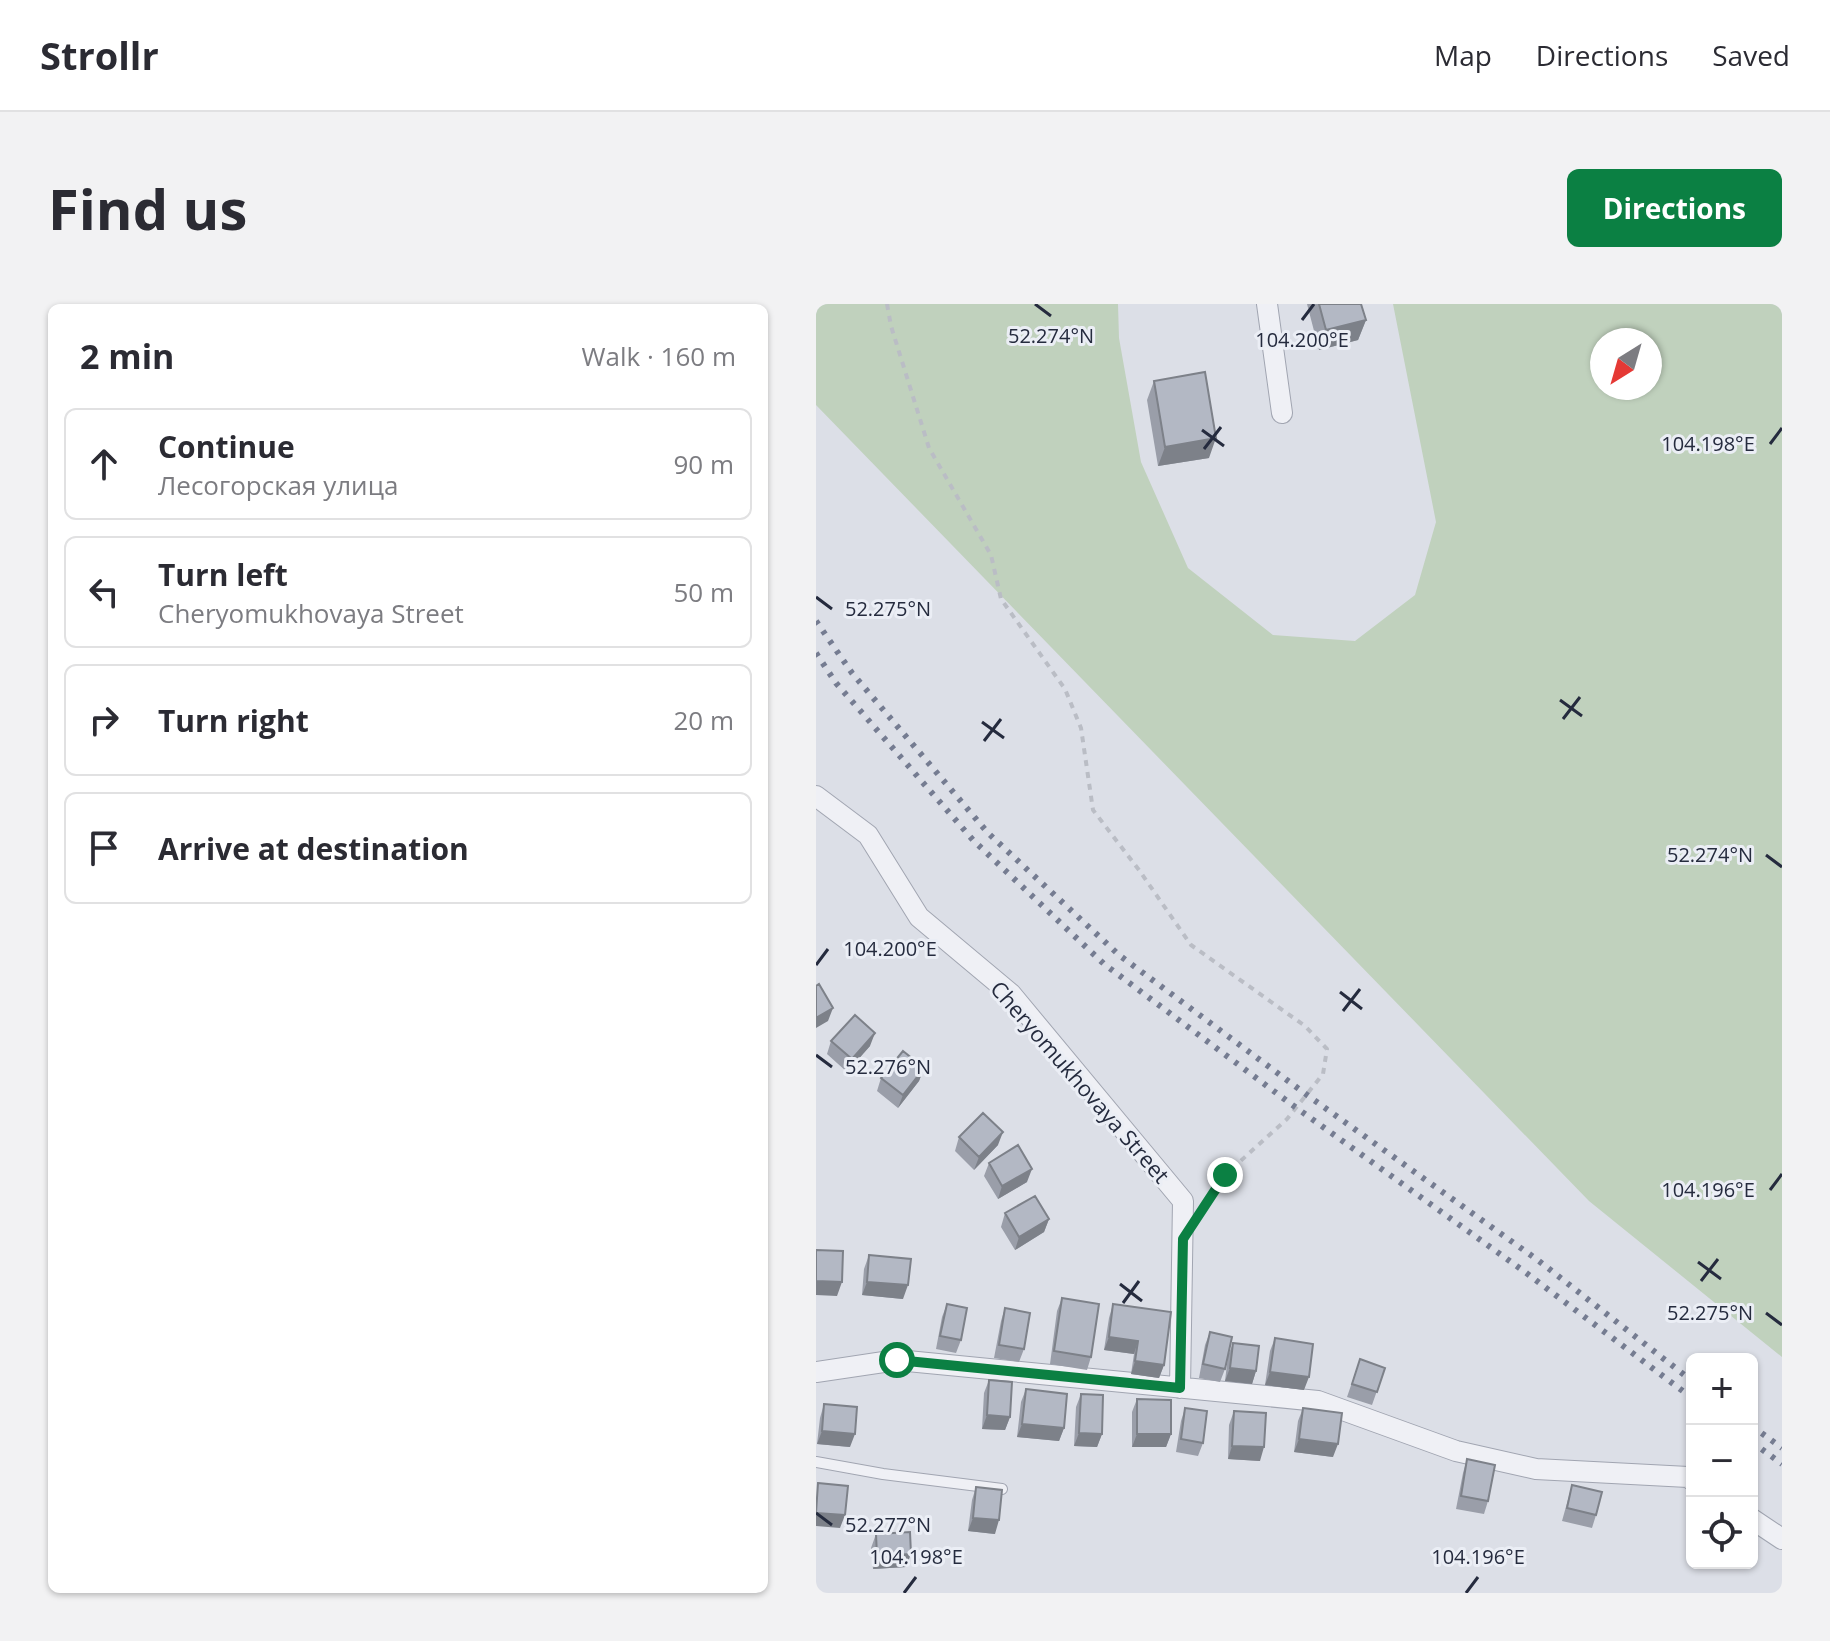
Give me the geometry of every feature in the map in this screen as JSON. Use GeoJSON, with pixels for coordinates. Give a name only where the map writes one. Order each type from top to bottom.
{"type":"FeatureCollection","features":[{"type":"Feature","properties":{"kind":"street"},"geometry":{"type":"LineString","coordinates":[[1267,304],[1282,413]]}},
{"type":"Feature","properties":{"kind":"street","name":"Cheryomukhovaya Street"},"geometry":{"type":"LineString","coordinates":[[816,796],[868,835],[919,917],[1011,994],[1183,1201],[1180,1388]]}},
{"type":"Feature","properties":{"kind":"street"},"geometry":{"type":"LineString","coordinates":[[816,1372],[897,1360],[1318,1401],[1456,1451],[1536,1469],[1686,1478]]}},
{"type":"Feature","properties":{"kind":"street"},"geometry":{"type":"LineString","coordinates":[[1758,1523],[1782,1539]]}},
{"type":"Feature","properties":{"kind":"lane"},"geometry":{"type":"LineString","coordinates":[[816,1462],[1002,1489]]}},
{"type":"Feature","properties":{"kind":"path"},"geometry":{"type":"LineString","coordinates":[[887,304],[929,448],[991,555],[1001,599],[1065,689],[1081,728],[1093,810],[1191,945],[1305,1026],[1327,1049],[1323,1074],[1287,1119],[1225,1175],[1183,1239]]}},
{"type":"Feature","properties":{"kind":"green space"},"geometry":{"type":"Polygon","coordinates":[[[816,304],[1118,304],[1119,338],[1141,462],[1188,568],[1273,635],[1355,641],[1415,595],[1436,522],[1393,304],[1782,304],[1782,1357],[1589,1201],[816,405],[816,304]]]}},
{"type":"Feature","properties":{"kind":"building"},"geometry":{"type":"Polygon","coordinates":[[[1319,304],[1361,304],[1366,320],[1326,330],[1319,304]]]}},
{"type":"Feature","properties":{"kind":"building"},"geometry":{"type":"Polygon","coordinates":[[[1205,372],[1216,438],[1165,447],[1154,381],[1205,372]]]}},
{"type":"Feature","properties":{"kind":"building"},"geometry":{"type":"Polygon","coordinates":[[[819,984],[833,1008],[816,1018],[816,986],[819,984]]]}},
{"type":"Feature","properties":{"kind":"building"},"geometry":{"type":"Polygon","coordinates":[[[855,1015],[875,1033],[852,1059],[831,1041],[855,1015]]]}},
{"type":"Feature","properties":{"kind":"building"},"geometry":{"type":"Polygon","coordinates":[[[903,1051],[924,1068],[903,1095],[881,1078],[903,1051]]]}},
{"type":"Feature","properties":{"kind":"building"},"geometry":{"type":"Polygon","coordinates":[[[983,1113],[1003,1132],[979,1157],[959,1137],[983,1113]]]}},
{"type":"Feature","properties":{"kind":"building"},"geometry":{"type":"Polygon","coordinates":[[[1018,1145],[1032,1169],[1002,1186],[989,1163],[1018,1145]]]}},
{"type":"Feature","properties":{"kind":"building"},"geometry":{"type":"Polygon","coordinates":[[[1035,1196],[1049,1219],[1019,1237],[1005,1213],[1035,1196]]]}},
{"type":"Feature","properties":{"kind":"building"},"geometry":{"type":"Polygon","coordinates":[[[816,1250],[843,1251],[842,1282],[816,1281],[816,1250]]]}},
{"type":"Feature","properties":{"kind":"building"},"geometry":{"type":"Polygon","coordinates":[[[869,1255],[911,1259],[908,1285],[867,1282],[869,1255]]]}},
{"type":"Feature","properties":{"kind":"building"},"geometry":{"type":"Polygon","coordinates":[[[1062,1298],[1099,1304],[1091,1357],[1054,1351],[1062,1298]]]}},
{"type":"Feature","properties":{"kind":"building"},"geometry":{"type":"Polygon","coordinates":[[[947,1304],[967,1308],[961,1340],[940,1336],[947,1304]]]}},
{"type":"Feature","properties":{"kind":"building"},"geometry":{"type":"Polygon","coordinates":[[[1113,1304],[1171,1312],[1164,1365],[1135,1361],[1138,1341],[1109,1337],[1113,1304]]]}},
{"type":"Feature","properties":{"kind":"building"},"geometry":{"type":"Polygon","coordinates":[[[1005,1308],[1030,1313],[1024,1349],[999,1345],[1005,1308]]]}},
{"type":"Feature","properties":{"kind":"building"},"geometry":{"type":"Polygon","coordinates":[[[1210,1332],[1232,1337],[1225,1369],[1203,1364],[1210,1332]]]}},
{"type":"Feature","properties":{"kind":"building"},"geometry":{"type":"Polygon","coordinates":[[[1275,1338],[1313,1344],[1309,1377],[1270,1372],[1275,1338]]]}},
{"type":"Feature","properties":{"kind":"building"},"geometry":{"type":"Polygon","coordinates":[[[1233,1343],[1259,1346],[1256,1371],[1230,1368],[1233,1343]]]}},
{"type":"Feature","properties":{"kind":"building"},"geometry":{"type":"Polygon","coordinates":[[[1360,1359],[1385,1368],[1377,1392],[1352,1384],[1360,1359]]]}},
{"type":"Feature","properties":{"kind":"building"},"geometry":{"type":"Polygon","coordinates":[[[989,1380],[1012,1382],[1010,1417],[987,1415],[989,1380]]]}},
{"type":"Feature","properties":{"kind":"building"},"geometry":{"type":"Polygon","coordinates":[[[1026,1389],[1067,1394],[1064,1428],[1022,1424],[1026,1389]]]}},
{"type":"Feature","properties":{"kind":"building"},"geometry":{"type":"Polygon","coordinates":[[[1081,1394],[1103,1395],[1102,1434],[1079,1433],[1081,1394]]]}},
{"type":"Feature","properties":{"kind":"building"},"geometry":{"type":"Polygon","coordinates":[[[1137,1399],[1171,1400],[1171,1434],[1137,1434],[1137,1399]]]}},
{"type":"Feature","properties":{"kind":"building"},"geometry":{"type":"Polygon","coordinates":[[[824,1404],[857,1407],[855,1434],[822,1431],[824,1404]]]}},
{"type":"Feature","properties":{"kind":"building"},"geometry":{"type":"Polygon","coordinates":[[[1185,1408],[1207,1411],[1203,1443],[1181,1439],[1185,1408]]]}},
{"type":"Feature","properties":{"kind":"building"},"geometry":{"type":"Polygon","coordinates":[[[1303,1408],[1342,1413],[1338,1444],[1299,1439],[1303,1408]]]}},
{"type":"Feature","properties":{"kind":"building"},"geometry":{"type":"Polygon","coordinates":[[[1234,1411],[1266,1413],[1264,1447],[1232,1446],[1234,1411]]]}},
{"type":"Feature","properties":{"kind":"building"},"geometry":{"type":"Polygon","coordinates":[[[1467,1459],[1495,1465],[1488,1501],[1461,1496],[1467,1459]]]}},
{"type":"Feature","properties":{"kind":"building"},"geometry":{"type":"Polygon","coordinates":[[[818,1483],[848,1486],[845,1515],[816,1513],[818,1483]]]}},
{"type":"Feature","properties":{"kind":"building"},"geometry":{"type":"Polygon","coordinates":[[[1572,1485],[1602,1492],[1596,1515],[1567,1508],[1572,1485]]]}},
{"type":"Feature","properties":{"kind":"building"},"geometry":{"type":"Polygon","coordinates":[[[976,1487],[1002,1490],[999,1520],[973,1518],[976,1487]]]}},
{"type":"Feature","properties":{"kind":"building"},"geometry":{"type":"Polygon","coordinates":[[[910,1532],[911,1554],[877,1556],[876,1534],[910,1532]]]}},
{"type":"Feature","properties":{"kind":"railway"},"geometry":{"type":"LineString","coordinates":[[816,621],[852,673],[988,833],[1119,955],[1307,1095],[1539,1261],[1686,1376]]}},
{"type":"Feature","properties":{"kind":"railway"},"geometry":{"type":"LineString","coordinates":[[816,653],[836,683],[973,840],[1104,964],[1686,1393]]}},
{"type":"Feature","properties":{"kind":"railway"},"geometry":{"type":"LineString","coordinates":[[1758,1430],[1782,1448]]}},
{"type":"Feature","properties":{"kind":"railway"},"geometry":{"type":"LineString","coordinates":[[1758,1446],[1782,1464]]}},
{"type":"Feature","properties":{"kind":"route"},"geometry":{"type":"LineString","coordinates":[[897,1360],[1180,1388],[1183,1239],[1225,1175]]}}]}
